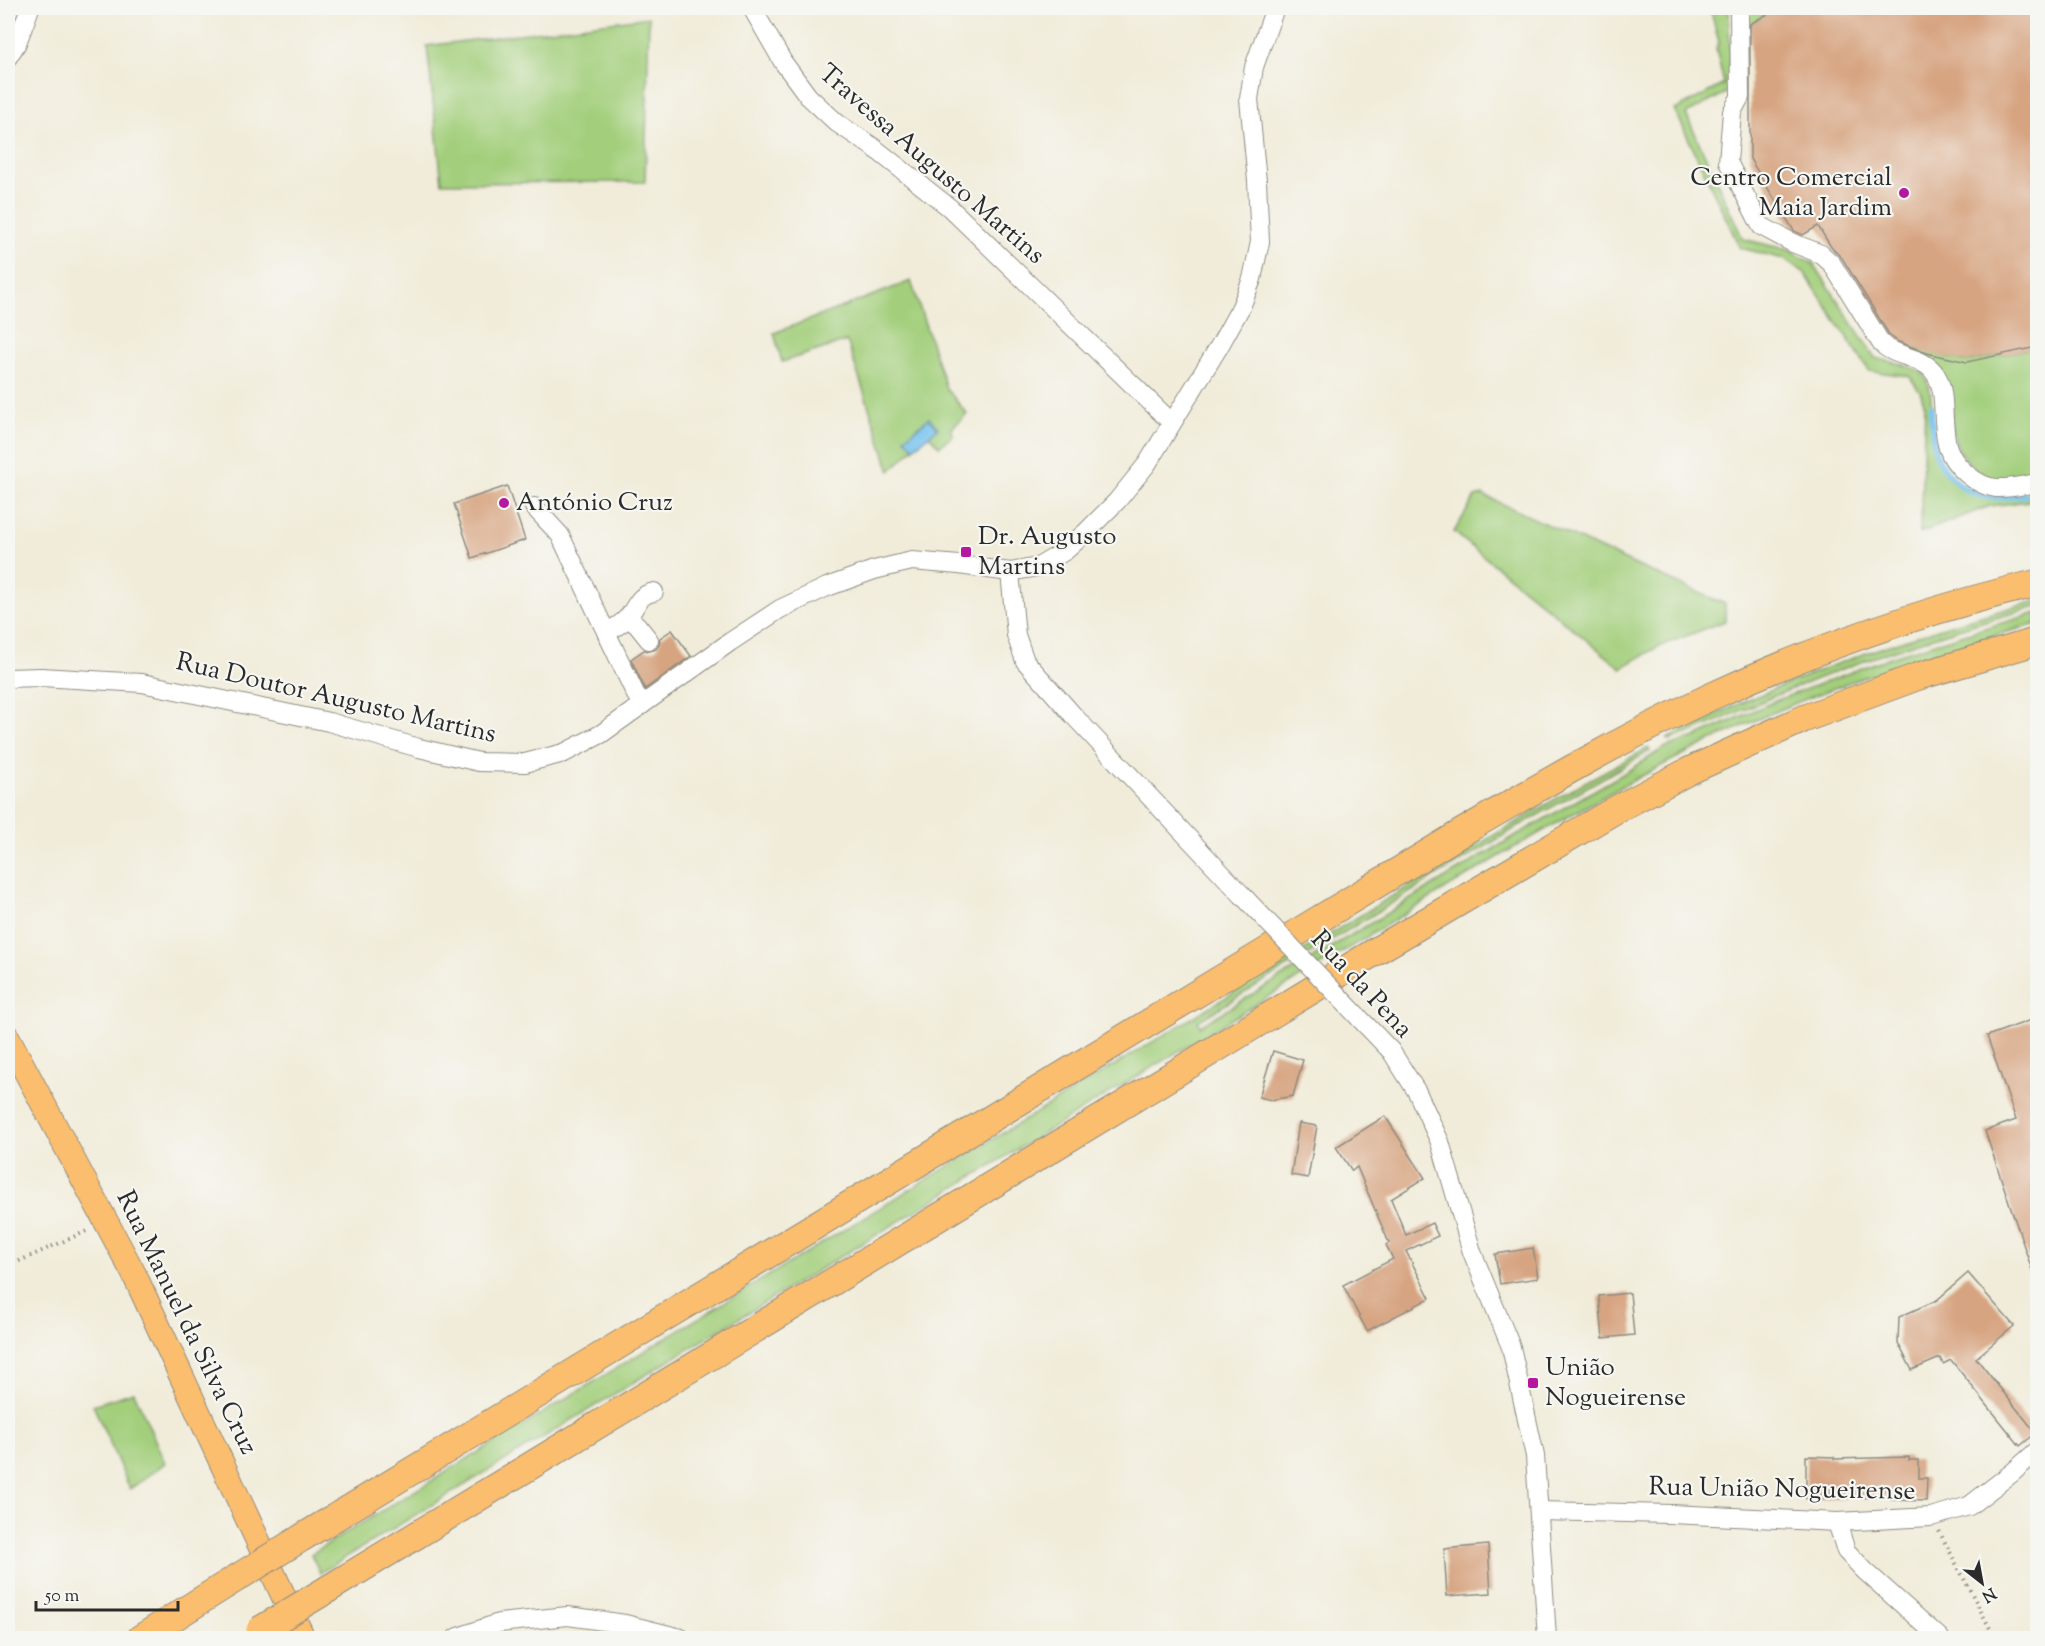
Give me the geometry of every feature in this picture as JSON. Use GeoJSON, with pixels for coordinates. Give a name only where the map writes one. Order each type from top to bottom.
{"type":"FeatureCollection","features":[{"type":"Feature","properties":{"kind":"highway"},"geometry":{"type":"LineString","coordinates":[[141,1638],[303,1537],[1451,839],[1600,753],[1709,698],[1813,653],[1888,626],[2037,583]]}},
{"type":"Feature","properties":{"kind":"highway"},"geometry":{"type":"LineString","coordinates":[[254,1634],[1391,942],[1615,810],[1698,766],[1803,719],[1919,676],[2037,641]]}},
{"type":"Feature","properties":{"kind":"main road","name":"Rua Manuel da Silva Cruz"},"geometry":{"type":"LineString","coordinates":[[8,1038],[134,1274],[303,1638]]}},
{"type":"Feature","properties":{"kind":"street"},"geometry":{"type":"LineString","coordinates":[[8,57],[17,43],[30,8]]}},
{"type":"Feature","properties":{"kind":"street","name":"Travessa Augusto Martins"},"geometry":{"type":"LineString","coordinates":[[752,8],[783,62],[808,96],[837,123],[873,147],[950,208],[1171,422]]}},
{"type":"Feature","properties":{"kind":"street","name":"Rua Doutor Augusto Martins"},"geometry":{"type":"LineString","coordinates":[[8,678],[41,677],[142,682],[329,722],[419,748],[479,762],[525,763],[564,753],[601,734],[780,609],[827,586],[874,570],[912,561],[1010,572],[1038,567],[1065,551],[1085,533],[1117,501],[1147,464],[1241,307],[1252,279],[1260,242],[1249,99],[1254,67],[1275,8]]}},
{"type":"Feature","properties":{"kind":"street"},"geometry":{"type":"LineString","coordinates":[[1739,8],[1740,98],[1732,112],[1728,162],[1761,226],[1793,243],[1821,254],[1832,264],[1881,343],[1889,351],[1919,361],[1935,373],[1941,387],[1948,448],[1953,459],[1962,469],[1972,478],[1995,488],[2037,483]]}},
{"type":"Feature","properties":{"kind":"street"},"geometry":{"type":"LineString","coordinates":[[534,507],[560,535],[634,693],[642,705]]}},
{"type":"Feature","properties":{"kind":"street","name":"Rua da Pena"},"geometry":{"type":"LineString","coordinates":[[1010,572],[1016,635],[1025,661],[1072,715],[1391,1051],[1418,1092],[1440,1142],[1472,1252],[1511,1347],[1534,1456],[1547,1638]]}},
{"type":"Feature","properties":{"kind":"street"},"geometry":{"type":"LineString","coordinates":[[607,632],[627,618],[639,598],[646,593],[654,592]]}},
{"type":"Feature","properties":{"kind":"street"},"geometry":{"type":"LineString","coordinates":[[627,618],[637,625],[649,640]]}},
{"type":"Feature","properties":{"kind":"street","name":"Rua União Nogueirense"},"geometry":{"type":"LineString","coordinates":[[1539,1511],[1671,1514],[1837,1522],[1931,1517],[1969,1506],[2012,1473],[2037,1449]]}},
{"type":"Feature","properties":{"kind":"street"},"geometry":{"type":"LineString","coordinates":[[1837,1522],[1846,1551],[1940,1638]]}},
{"type":"Feature","properties":{"kind":"street"},"geometry":{"type":"LineString","coordinates":[[456,1638],[499,1623],[568,1616],[625,1624],[681,1638]]}},
{"type":"Feature","properties":{"kind":"path"},"geometry":{"type":"LineString","coordinates":[[8,1266],[107,1222]]}},
{"type":"Feature","properties":{"kind":"path"},"geometry":{"type":"LineString","coordinates":[[1931,1517],[1995,1638]]}},
{"type":"Feature","properties":{"kind":"green space"},"geometry":{"type":"Polygon","coordinates":[[[1710,8],[1729,8],[1730,91],[1686,114],[1743,239],[1789,250],[1814,264],[1875,358],[1907,366],[1923,375],[1930,392],[1935,448],[1947,472],[1961,486],[1977,495],[1992,498],[2037,493],[2037,500],[1990,506],[1920,533],[1925,406],[1920,391],[1909,376],[1869,371],[1804,272],[1784,259],[1740,248],[1675,110],[1724,84],[1716,49],[1719,42],[1710,8]]]}},
{"type":"Feature","properties":{"kind":"green space"},"geometry":{"type":"Polygon","coordinates":[[[1747,8],[1778,8],[1746,25],[1747,8]]]}},
{"type":"Feature","properties":{"kind":"green space"},"geometry":{"type":"Polygon","coordinates":[[[649,17],[645,182],[442,183],[427,46],[649,17]]]}},
{"type":"Feature","properties":{"kind":"green space"},"geometry":{"type":"Polygon","coordinates":[[[911,281],[946,388],[967,414],[952,428],[953,436],[939,446],[929,435],[937,428],[905,438],[914,448],[890,471],[847,341],[782,362],[774,333],[911,281]]]}},
{"type":"Feature","properties":{"kind":"green space"},"geometry":{"type":"Polygon","coordinates":[[[1889,343],[1967,362],[2037,347],[2037,478],[1996,480],[1990,479],[1975,469],[1967,461],[1957,444],[1948,393],[1889,343]]]}},
{"type":"Feature","properties":{"kind":"green space"},"geometry":{"type":"Polygon","coordinates":[[[1483,495],[1725,604],[1725,621],[1658,647],[1621,668],[1454,532],[1475,497],[1483,495]]]}},
{"type":"Feature","properties":{"kind":"green space"},"geometry":{"type":"Polygon","coordinates":[[[2037,601],[2037,607],[1974,624],[1850,666],[1684,735],[1667,739],[1750,699],[1859,656],[1947,626],[2037,601]]]}},
{"type":"Feature","properties":{"kind":"green space"},"geometry":{"type":"Polygon","coordinates":[[[2037,613],[2037,624],[1885,669],[1758,719],[1684,754],[1576,812],[320,1573],[311,1554],[1435,870],[1576,787],[1648,748],[1650,751],[1524,823],[1198,1021],[1200,1026],[1664,748],[1698,736],[1775,701],[1893,656],[2037,613]]]}},
{"type":"Feature","properties":{"kind":"green space"},"geometry":{"type":"Polygon","coordinates":[[[134,1392],[165,1463],[130,1489],[93,1405],[134,1392]]]}},
{"type":"Feature","properties":{"kind":"water"},"geometry":{"type":"Polygon","coordinates":[[[929,418],[938,428],[914,448],[905,438],[929,418]]]}},
{"type":"Feature","properties":{"kind":"building","name":"Centro Comercial Maia Jardim"},"geometry":{"type":"Polygon","coordinates":[[[1778,8],[2037,8],[2037,347],[1967,362],[1927,353],[1899,342],[1890,336],[1842,258],[1831,247],[1818,226],[1803,235],[1794,231],[1750,159],[1750,24],[1778,8]]]}},
{"type":"Feature","properties":{"kind":"building"},"geometry":{"type":"Polygon","coordinates":[[[507,486],[525,540],[472,558],[454,504],[507,486]]]}},
{"type":"Feature","properties":{"kind":"building"},"geometry":{"type":"Polygon","coordinates":[[[672,630],[691,656],[645,689],[631,659],[644,650],[656,649],[660,638],[672,630]]]}},
{"type":"Feature","properties":{"kind":"building"},"geometry":{"type":"Polygon","coordinates":[[[2031,1020],[2037,1038],[2037,1279],[2035,1279],[1985,1131],[2016,1120],[1987,1036],[2031,1020]]]}},
{"type":"Feature","properties":{"kind":"building"},"geometry":{"type":"Polygon","coordinates":[[[1273,1051],[1303,1060],[1293,1096],[1271,1100],[1259,1097],[1273,1051]]]}},
{"type":"Feature","properties":{"kind":"building"},"geometry":{"type":"Polygon","coordinates":[[[1385,1116],[1425,1178],[1391,1199],[1406,1235],[1432,1223],[1438,1236],[1406,1251],[1430,1298],[1367,1331],[1343,1285],[1393,1259],[1386,1245],[1389,1243],[1357,1167],[1352,1171],[1336,1147],[1385,1116]]]}},
{"type":"Feature","properties":{"kind":"building"},"geometry":{"type":"Polygon","coordinates":[[[1299,1123],[1317,1126],[1308,1178],[1291,1175],[1299,1123]]]}},
{"type":"Feature","properties":{"kind":"building"},"geometry":{"type":"Polygon","coordinates":[[[1533,1248],[1538,1278],[1500,1284],[1495,1254],[1533,1248]]]}},
{"type":"Feature","properties":{"kind":"building"},"geometry":{"type":"Polygon","coordinates":[[[1968,1273],[2014,1326],[1976,1358],[2036,1433],[2020,1446],[1951,1360],[1943,1364],[1940,1358],[1912,1370],[1898,1343],[1899,1317],[1937,1300],[1968,1273]]]}},
{"type":"Feature","properties":{"kind":"building"},"geometry":{"type":"Polygon","coordinates":[[[1630,1293],[1634,1335],[1603,1338],[1599,1296],[1630,1293]]]}},
{"type":"Feature","properties":{"kind":"building"},"geometry":{"type":"Polygon","coordinates":[[[1806,1456],[1834,1457],[1834,1459],[1909,1457],[1909,1460],[1919,1460],[1919,1478],[1927,1478],[1926,1501],[1891,1500],[1891,1497],[1806,1499],[1806,1456]]]}},
{"type":"Feature","properties":{"kind":"building"},"geometry":{"type":"Polygon","coordinates":[[[1488,1545],[1491,1593],[1447,1596],[1444,1549],[1488,1545]]]}},
{"type":"Feature","properties":{"kind":"waterway"},"geometry":{"type":"LineString","coordinates":[[1931,407],[1935,449],[1942,465],[1954,480],[1970,491],[1987,497],[2038,493]]}},
{"type":"Feature","properties":{"kind":"place","name":"Centro Comercial Maia Jardim"},"geometry":{"type":"Point","coordinates":[1904,193]}},
{"type":"Feature","properties":{"kind":"place","name":"António Cruz"},"geometry":{"type":"Point","coordinates":[504,503]}},
{"type":"Feature","properties":{"kind":"place","name":"Dr. Augusto Martins"},"geometry":{"type":"Point","coordinates":[966,552]}},
{"type":"Feature","properties":{"kind":"place","name":"União Nogueirense"},"geometry":{"type":"Point","coordinates":[1533,1383]}}]}
